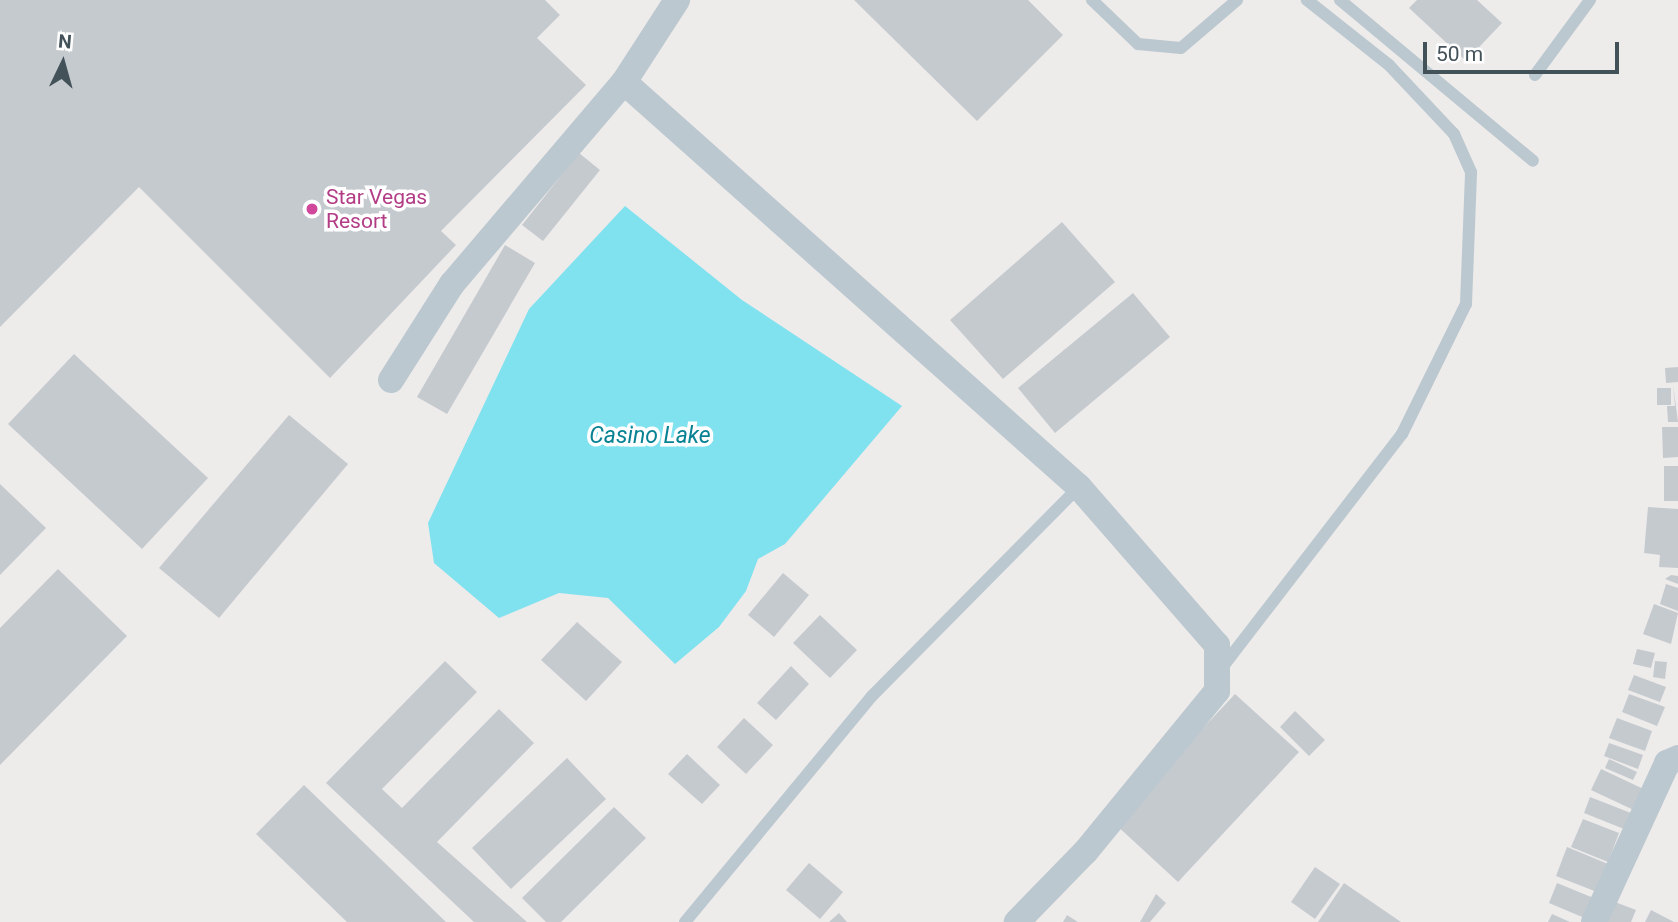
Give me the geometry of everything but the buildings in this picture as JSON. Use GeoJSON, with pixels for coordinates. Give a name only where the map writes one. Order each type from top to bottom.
{"type":"FeatureCollection","features":[{"type":"Feature","properties":{"kind":"street"},"geometry":{"type":"LineString","coordinates":[[391,380],[452,284],[624,82],[677,0]]}},
{"type":"Feature","properties":{"kind":"street"},"geometry":{"type":"LineString","coordinates":[[624,82],[1079,487],[1217,645],[1221,669],[1217,691],[1085,852],[1017,922]]}},
{"type":"Feature","properties":{"kind":"street"},"geometry":{"type":"LineString","coordinates":[[1594,922],[1667,763],[1678,758]]}},
{"type":"Feature","properties":{"kind":"lane"},"geometry":{"type":"LineString","coordinates":[[1092,0],[1138,44],[1181,48],[1237,0]]}},
{"type":"Feature","properties":{"kind":"lane"},"geometry":{"type":"LineString","coordinates":[[1221,669],[1402,434],[1466,304],[1471,172],[1454,134],[1389,65],[1307,0]]}},
{"type":"Feature","properties":{"kind":"lane"},"geometry":{"type":"LineString","coordinates":[[1340,0],[1533,160]]}},
{"type":"Feature","properties":{"kind":"lane"},"geometry":{"type":"LineString","coordinates":[[1535,75],[1590,0]]}},
{"type":"Feature","properties":{"kind":"lane"},"geometry":{"type":"LineString","coordinates":[[685,922],[871,697],[1079,487]]}},
{"type":"Feature","properties":{"kind":"water","name":"Casino Lake"},"geometry":{"type":"Polygon","coordinates":[[[625,206],[742,300],[902,406],[785,544],[758,559],[746,591],[719,627],[675,664],[608,598],[559,593],[499,618],[434,563],[428,523],[529,309],[625,206]]]}},
{"type":"Feature","properties":{"kind":"place","name":"Star Vegas Resort"},"geometry":{"type":"Point","coordinates":[312,209]}}]}
